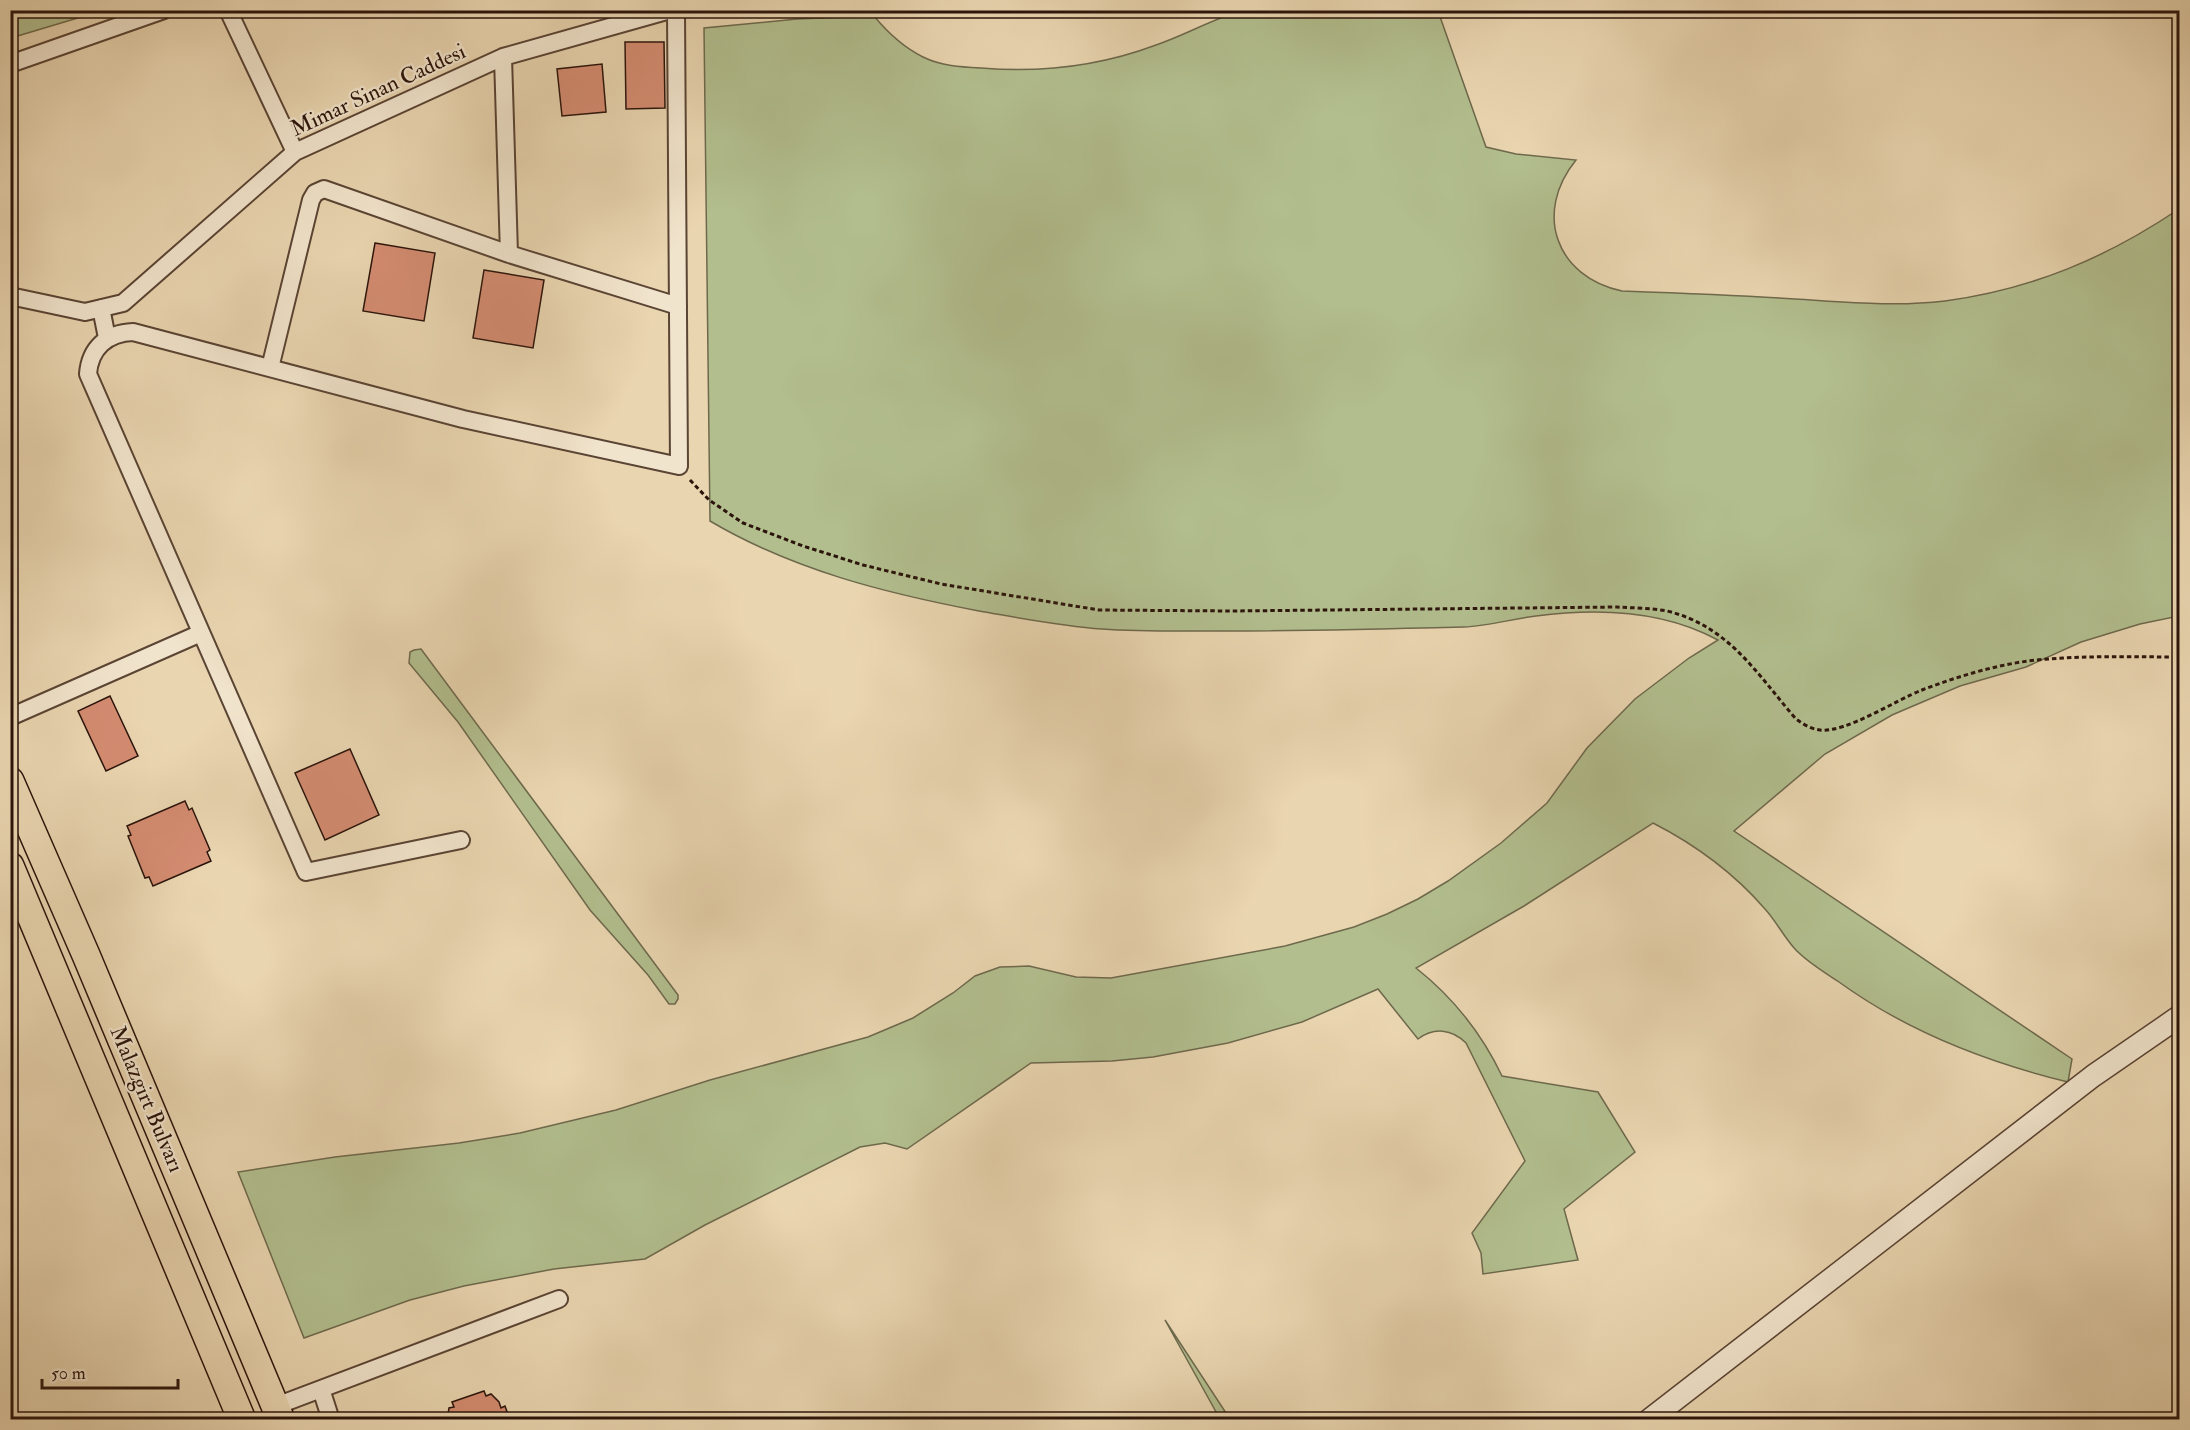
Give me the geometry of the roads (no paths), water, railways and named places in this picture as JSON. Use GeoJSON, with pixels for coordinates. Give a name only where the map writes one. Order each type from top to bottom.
{"type":"FeatureCollection","features":[{"type":"Feature","properties":{"kind":"highway","name":"Malazgirt Bulvarı"},"geometry":{"type":"LineString","coordinates":[[10,781],[278,1413]]}},
{"type":"Feature","properties":{"kind":"highway","name":"Malazgirt Bulvarı"},"geometry":{"type":"LineString","coordinates":[[10,866],[242,1419]]}},
{"type":"Feature","properties":{"kind":"street"},"geometry":{"type":"LineString","coordinates":[[10,63],[164,10]]}},
{"type":"Feature","properties":{"kind":"street"},"geometry":{"type":"LineString","coordinates":[[228,10],[295,152]]}},
{"type":"Feature","properties":{"kind":"street","name":"Mimar Sinan Caddesi"},"geometry":{"type":"LineString","coordinates":[[10,296],[86,312],[123,303],[295,152],[503,57],[670,10]]}},
{"type":"Feature","properties":{"kind":"street"},"geometry":{"type":"LineString","coordinates":[[461,840],[306,872],[88,374],[91,357],[107,338],[124,332],[133,332],[463,419],[679,466],[676,10]]}},
{"type":"Feature","properties":{"kind":"street"},"geometry":{"type":"LineString","coordinates":[[503,57],[509,254]]}},
{"type":"Feature","properties":{"kind":"street"},"geometry":{"type":"LineString","coordinates":[[270,368],[311,200],[318,191],[329,190],[509,254],[678,306]]}},
{"type":"Feature","properties":{"kind":"street"},"geometry":{"type":"LineString","coordinates":[[10,308],[36,302]]}},
{"type":"Feature","properties":{"kind":"street"},"geometry":{"type":"LineString","coordinates":[[101,308],[107,338]]}},
{"type":"Feature","properties":{"kind":"street"},"geometry":{"type":"LineString","coordinates":[[10,717],[201,633]]}},
{"type":"Feature","properties":{"kind":"street"},"geometry":{"type":"LineString","coordinates":[[1649,1419],[2093,1076],[2180,1016]]}},
{"type":"Feature","properties":{"kind":"street"},"geometry":{"type":"LineString","coordinates":[[278,1413],[321,1389],[559,1299]]}},
{"type":"Feature","properties":{"kind":"street"},"geometry":{"type":"LineString","coordinates":[[321,1389],[331,1419]]}}]}
